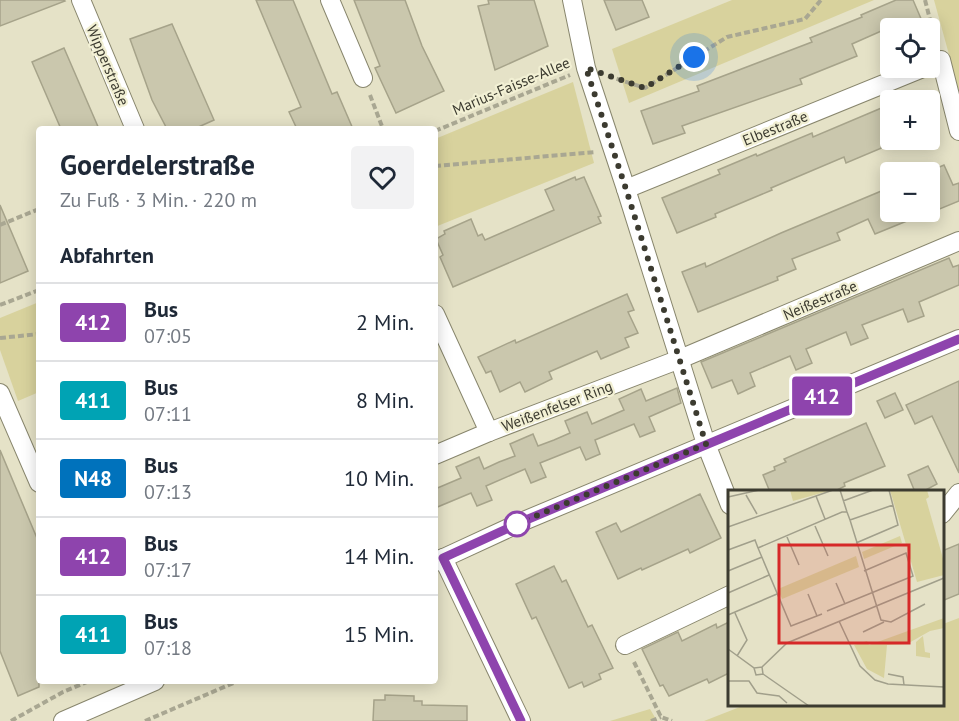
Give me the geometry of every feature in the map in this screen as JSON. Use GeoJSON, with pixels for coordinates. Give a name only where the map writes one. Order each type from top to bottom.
{"type":"FeatureCollection","features":[{"type":"Feature","properties":{"kind":"street","name":"Wipperstraße"},"geometry":{"type":"LineString","coordinates":[[81,0],[134,126]]}},
{"type":"Feature","properties":{"kind":"street"},"geometry":{"type":"LineString","coordinates":[[330,0],[363,78]]}},
{"type":"Feature","properties":{"kind":"street"},"geometry":{"type":"LineString","coordinates":[[572,0],[586,68],[706,444],[728,502]]}},
{"type":"Feature","properties":{"kind":"street"},"geometry":{"type":"LineString","coordinates":[[940,74],[959,131]]}},
{"type":"Feature","properties":{"kind":"street","name":"Elbestraße"},"geometry":{"type":"LineString","coordinates":[[626,189],[898,78]]}},
{"type":"Feature","properties":{"kind":"street","name":"Neißestraße"},"geometry":{"type":"LineString","coordinates":[[680,359],[959,241]]}},
{"type":"Feature","properties":{"kind":"street"},"geometry":{"type":"LineString","coordinates":[[438,321],[489,432]]}},
{"type":"Feature","properties":{"kind":"street"},"geometry":{"type":"LineString","coordinates":[[521,721],[439,560],[526,520],[959,339]]}},
{"type":"Feature","properties":{"kind":"street","name":"Weißenfelser Ring"},"geometry":{"type":"LineString","coordinates":[[438,454],[680,359]]}},
{"type":"Feature","properties":{"kind":"street"},"geometry":{"type":"LineString","coordinates":[[0,393],[36,476]]}},
{"type":"Feature","properties":{"kind":"street"},"geometry":{"type":"LineString","coordinates":[[944,512],[959,493]]}},
{"type":"Feature","properties":{"kind":"street"},"geometry":{"type":"LineString","coordinates":[[625,645],[728,595]]}},
{"type":"Feature","properties":{"kind":"street"},"geometry":{"type":"LineString","coordinates":[[63,721],[148,684]]}},
{"type":"Feature","properties":{"kind":"path","name":"Marius-Faisse-Allee"},"geometry":{"type":"LineString","coordinates":[[438,130],[586,68],[645,88],[727,37],[805,19],[821,0]]}},
{"type":"Feature","properties":{"kind":"path"},"geometry":{"type":"LineString","coordinates":[[925,0],[928,18]]}},
{"type":"Feature","properties":{"kind":"path"},"geometry":{"type":"LineString","coordinates":[[363,78],[382,126]]}},
{"type":"Feature","properties":{"kind":"path"},"geometry":{"type":"LineString","coordinates":[[438,166],[614,150]]}},
{"type":"Feature","properties":{"kind":"path"},"geometry":{"type":"LineString","coordinates":[[0,225],[36,210]]}},
{"type":"Feature","properties":{"kind":"path"},"geometry":{"type":"LineString","coordinates":[[0,304],[36,291]]}},
{"type":"Feature","properties":{"kind":"path"},"geometry":{"type":"LineString","coordinates":[[0,338],[36,334]]}},
{"type":"Feature","properties":{"kind":"path"},"geometry":{"type":"LineString","coordinates":[[625,645],[662,717],[672,721]]}},
{"type":"Feature","properties":{"kind":"path"},"geometry":{"type":"LineString","coordinates":[[11,721],[82,684]]}},
{"type":"Feature","properties":{"kind":"path"},"geometry":{"type":"LineString","coordinates":[[146,721],[231,684]]}},
{"type":"Feature","properties":{"kind":"path"},"geometry":{"type":"LineString","coordinates":[[651,721],[662,717]]}},
{"type":"Feature","properties":{"kind":"shaded area"},"geometry":{"type":"Polygon","coordinates":[[[732,0],[874,0],[629,103],[612,49],[732,0]]]}},
{"type":"Feature","properties":{"kind":"shaded area"},"geometry":{"type":"Polygon","coordinates":[[[934,0],[959,0],[959,91],[940,18],[934,0]]]}},
{"type":"Feature","properties":{"kind":"shaded area"},"geometry":{"type":"Polygon","coordinates":[[[573,82],[594,163],[438,226],[438,138],[573,82]]]}},
{"type":"Feature","properties":{"kind":"shaded area"},"geometry":{"type":"Polygon","coordinates":[[[36,303],[36,393],[18,401],[0,350],[0,318],[36,303]]]}},
{"type":"Feature","properties":{"kind":"shaded area"},"geometry":{"type":"Polygon","coordinates":[[[959,618],[959,721],[704,721],[742,706],[944,706],[944,624],[959,618]]]}},
{"type":"Feature","properties":{"kind":"shaded area"},"geometry":{"type":"Polygon","coordinates":[[[650,709],[657,721],[610,721],[650,709]]]}},
{"type":"Feature","properties":{"kind":"building"},"geometry":{"type":"Polygon","coordinates":[[[0,0],[64,0],[65,1],[0,26],[0,0]]]}},
{"type":"Feature","properties":{"kind":"building"},"geometry":{"type":"Polygon","coordinates":[[[256,0],[293,0],[332,94],[337,92],[352,126],[296,126],[289,112],[301,107],[256,0]]]}},
{"type":"Feature","properties":{"kind":"building"},"geometry":{"type":"Polygon","coordinates":[[[354,0],[405,0],[422,46],[444,91],[396,113],[375,68],[380,66],[354,0]]]}},
{"type":"Feature","properties":{"kind":"building"},"geometry":{"type":"Polygon","coordinates":[[[488,0],[534,0],[548,46],[495,70],[478,6],[489,4],[488,0]]]}},
{"type":"Feature","properties":{"kind":"building"},"geometry":{"type":"Polygon","coordinates":[[[604,0],[642,0],[649,17],[616,30],[604,0]]]}},
{"type":"Feature","properties":{"kind":"building"},"geometry":{"type":"Polygon","coordinates":[[[896,0],[913,0],[921,18],[880,18],[880,32],[852,44],[857,56],[800,79],[802,84],[682,126],[685,133],[653,144],[641,111],[699,91],[697,86],[812,42],[810,38],[862,17],[861,15],[896,0]]]}},
{"type":"Feature","properties":{"kind":"building"},"geometry":{"type":"Polygon","coordinates":[[[172,24],[214,120],[201,126],[165,126],[152,100],[130,39],[172,24]]]}},
{"type":"Feature","properties":{"kind":"building"},"geometry":{"type":"Polygon","coordinates":[[[64,48],[98,126],[60,126],[32,62],[64,48]]]}},
{"type":"Feature","properties":{"kind":"building"},"geometry":{"type":"Polygon","coordinates":[[[880,109],[880,149],[846,163],[844,157],[771,188],[772,190],[715,214],[716,217],[677,233],[662,198],[720,174],[718,170],[756,154],[757,156],[812,133],[813,137],[880,109]]]}},
{"type":"Feature","properties":{"kind":"building"},"geometry":{"type":"Polygon","coordinates":[[[944,165],[953,185],[959,183],[959,201],[940,209],[940,167],[944,165]]]}},
{"type":"Feature","properties":{"kind":"building"},"geometry":{"type":"Polygon","coordinates":[[[575,177],[576,180],[584,177],[601,216],[598,217],[601,223],[453,287],[440,257],[443,255],[438,238],[445,234],[444,231],[471,219],[478,236],[482,234],[485,240],[554,210],[545,190],[575,177]]]}},
{"type":"Feature","properties":{"kind":"building"},"geometry":{"type":"Polygon","coordinates":[[[880,192],[880,222],[904,222],[875,234],[868,219],[837,233],[840,240],[792,259],[796,269],[777,277],[778,280],[698,312],[682,272],[705,263],[706,267],[880,192]]]}},
{"type":"Feature","properties":{"kind":"building"},"geometry":{"type":"Polygon","coordinates":[[[0,205],[28,271],[0,283],[0,205]]]}},
{"type":"Feature","properties":{"kind":"building"},"geometry":{"type":"Polygon","coordinates":[[[949,258],[953,267],[959,265],[959,285],[919,302],[924,316],[908,322],[903,309],[862,325],[868,338],[851,345],[846,332],[806,349],[812,363],[796,370],[790,356],[750,373],[755,386],[738,394],[732,380],[712,388],[701,362],[949,258]]]}},
{"type":"Feature","properties":{"kind":"building"},"geometry":{"type":"Polygon","coordinates":[[[627,294],[634,310],[628,312],[638,333],[625,338],[629,347],[601,359],[597,351],[549,372],[552,379],[525,392],[520,382],[500,392],[491,371],[486,373],[478,357],[515,340],[516,343],[627,294]]]}},
{"type":"Feature","properties":{"kind":"building"},"geometry":{"type":"Polygon","coordinates":[[[959,381],[959,473],[932,416],[915,424],[906,405],[959,381]]]}},
{"type":"Feature","properties":{"kind":"building"},"geometry":{"type":"Polygon","coordinates":[[[677,388],[681,403],[649,417],[655,431],[640,437],[634,424],[595,440],[600,454],[586,460],[580,447],[540,463],[546,477],[531,483],[525,469],[486,486],[492,500],[477,506],[471,493],[438,507],[438,488],[461,478],[456,467],[479,457],[484,469],[515,456],[510,444],[533,434],[538,446],[554,440],[570,433],[565,421],[587,412],[592,424],[624,410],[619,399],[641,389],[646,401],[677,388]]]}},
{"type":"Feature","properties":{"kind":"building"},"geometry":{"type":"Polygon","coordinates":[[[895,393],[903,410],[885,418],[877,401],[895,393]]]}},
{"type":"Feature","properties":{"kind":"building"},"geometry":{"type":"Polygon","coordinates":[[[866,423],[885,466],[844,483],[845,486],[837,490],[769,490],[763,475],[786,462],[784,459],[866,423]]]}},
{"type":"Feature","properties":{"kind":"building"},"geometry":{"type":"Polygon","coordinates":[[[0,450],[36,536],[36,684],[39,684],[39,687],[18,696],[0,651],[0,450]]]}},
{"type":"Feature","properties":{"kind":"building"},"geometry":{"type":"Polygon","coordinates":[[[928,466],[937,484],[926,490],[914,490],[908,475],[928,466]]]}},
{"type":"Feature","properties":{"kind":"building"},"geometry":{"type":"Polygon","coordinates":[[[700,494],[721,538],[690,553],[688,549],[618,579],[596,532],[616,523],[621,532],[700,494]]]}},
{"type":"Feature","properties":{"kind":"building"},"geometry":{"type":"Polygon","coordinates":[[[959,544],[959,594],[944,600],[944,550],[959,544]]]}},
{"type":"Feature","properties":{"kind":"building"},"geometry":{"type":"Polygon","coordinates":[[[554,566],[562,582],[566,580],[588,627],[592,625],[613,668],[599,674],[601,679],[584,687],[582,682],[569,688],[536,617],[532,619],[516,584],[554,566]]]}},
{"type":"Feature","properties":{"kind":"building"},"geometry":{"type":"Polygon","coordinates":[[[728,622],[728,674],[709,683],[707,679],[669,696],[663,685],[660,686],[642,649],[678,632],[682,641],[716,624],[717,628],[728,622]]]}},
{"type":"Feature","properties":{"kind":"building"},"geometry":{"type":"Polygon","coordinates":[[[385,695],[414,696],[414,701],[422,701],[422,705],[467,706],[467,721],[373,721],[374,700],[385,700],[385,695]]]}},
{"type":"Feature","properties":{"kind":"bus line","name":"412"},"geometry":{"type":"LineString","coordinates":[[521,721],[443,558],[526,520],[959,339]]}},
{"type":"Feature","properties":{"kind":"route"},"geometry":{"type":"LineString","coordinates":[[517,524],[706,444],[586,68],[645,88],[694,57]]}}]}
